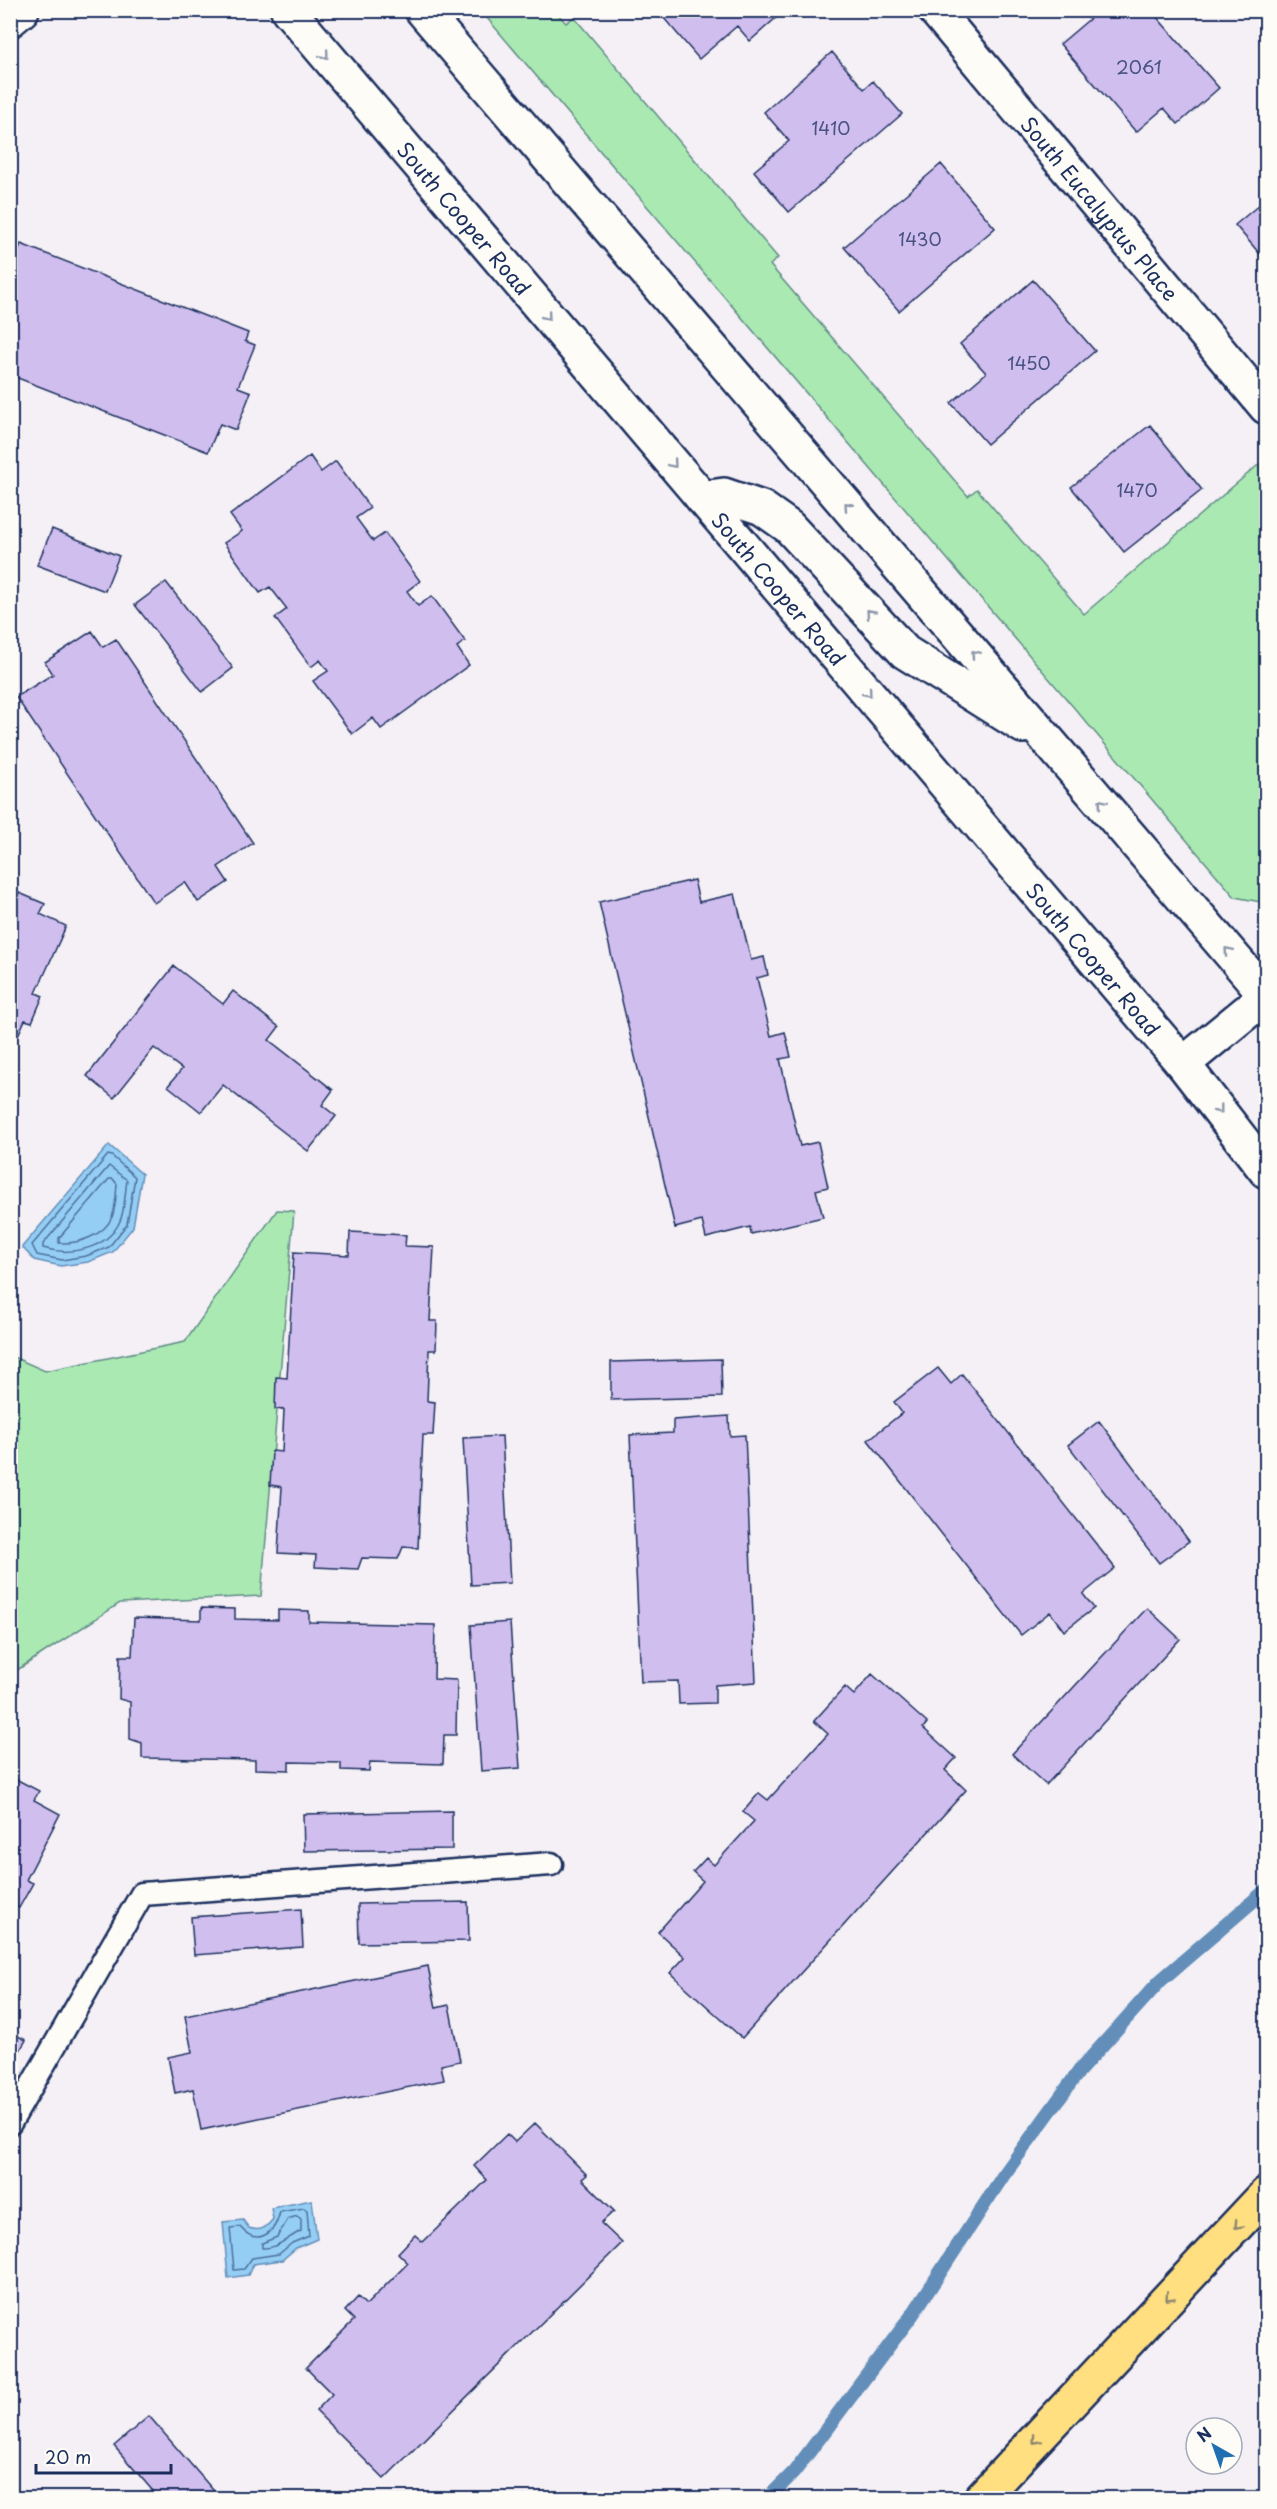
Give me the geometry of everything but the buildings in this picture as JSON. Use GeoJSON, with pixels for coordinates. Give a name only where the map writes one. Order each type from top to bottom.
{"type":"FeatureCollection","features":[{"type":"Feature","properties":{"kind":"highway"},"geometry":{"type":"LineString","coordinates":[[981,2499],[1266,2194]]}},
{"type":"Feature","properties":{"kind":"main road"},"geometry":{"type":"LineString","coordinates":[[10,20],[22,10]]}},
{"type":"Feature","properties":{"kind":"main road","name":"South Cooper Road"},"geometry":{"type":"LineString","coordinates":[[288,10],[1184,1064],[1266,1171]]}},
{"type":"Feature","properties":{"kind":"main road"},"geometry":{"type":"LineString","coordinates":[[422,10],[1266,996],[1184,1064]]}},
{"type":"Feature","properties":{"kind":"main road","name":"South Eucalyptus Place"},"geometry":{"type":"LineString","coordinates":[[942,13],[1266,407]]}},
{"type":"Feature","properties":{"kind":"main road"},"geometry":{"type":"LineString","coordinates":[[702,498],[724,495],[762,508],[789,527],[905,652],[1052,745]]}},
{"type":"Feature","properties":{"kind":"lane"},"geometry":{"type":"LineString","coordinates":[[10,2123],[142,1894],[551,1864]]}},
{"type":"Feature","properties":{"kind":"green space"},"geometry":{"type":"Polygon","coordinates":[[[481,11],[555,11],[566,23],[574,17],[778,258],[770,265],[968,496],[977,489],[1084,614],[1258,465],[1266,468],[1266,903],[1235,897],[481,11]]]}},
{"type":"Feature","properties":{"kind":"green space"},"geometry":{"type":"Polygon","coordinates":[[[277,1210],[294,1211],[261,1596],[120,1603],[11,1674],[11,1356],[45,1371],[185,1342],[277,1210]]]}},
{"type":"Feature","properties":{"kind":"water"},"geometry":{"type":"Polygon","coordinates":[[[109,1145],[142,1174],[133,1227],[113,1252],[88,1262],[61,1266],[34,1260],[22,1247],[109,1145]]]}},
{"type":"Feature","properties":{"kind":"water"},"geometry":{"type":"Polygon","coordinates":[[[312,2200],[317,2239],[296,2248],[282,2260],[253,2264],[248,2275],[228,2278],[223,2222],[243,2220],[249,2228],[260,2229],[273,2219],[271,2208],[312,2200]]]}},
{"type":"Feature","properties":{"kind":"waterway"},"geometry":{"type":"LineString","coordinates":[[768,2498],[794,2472],[913,2314],[1003,2176],[1080,2070],[1160,1981],[1266,1890]]}}]}
